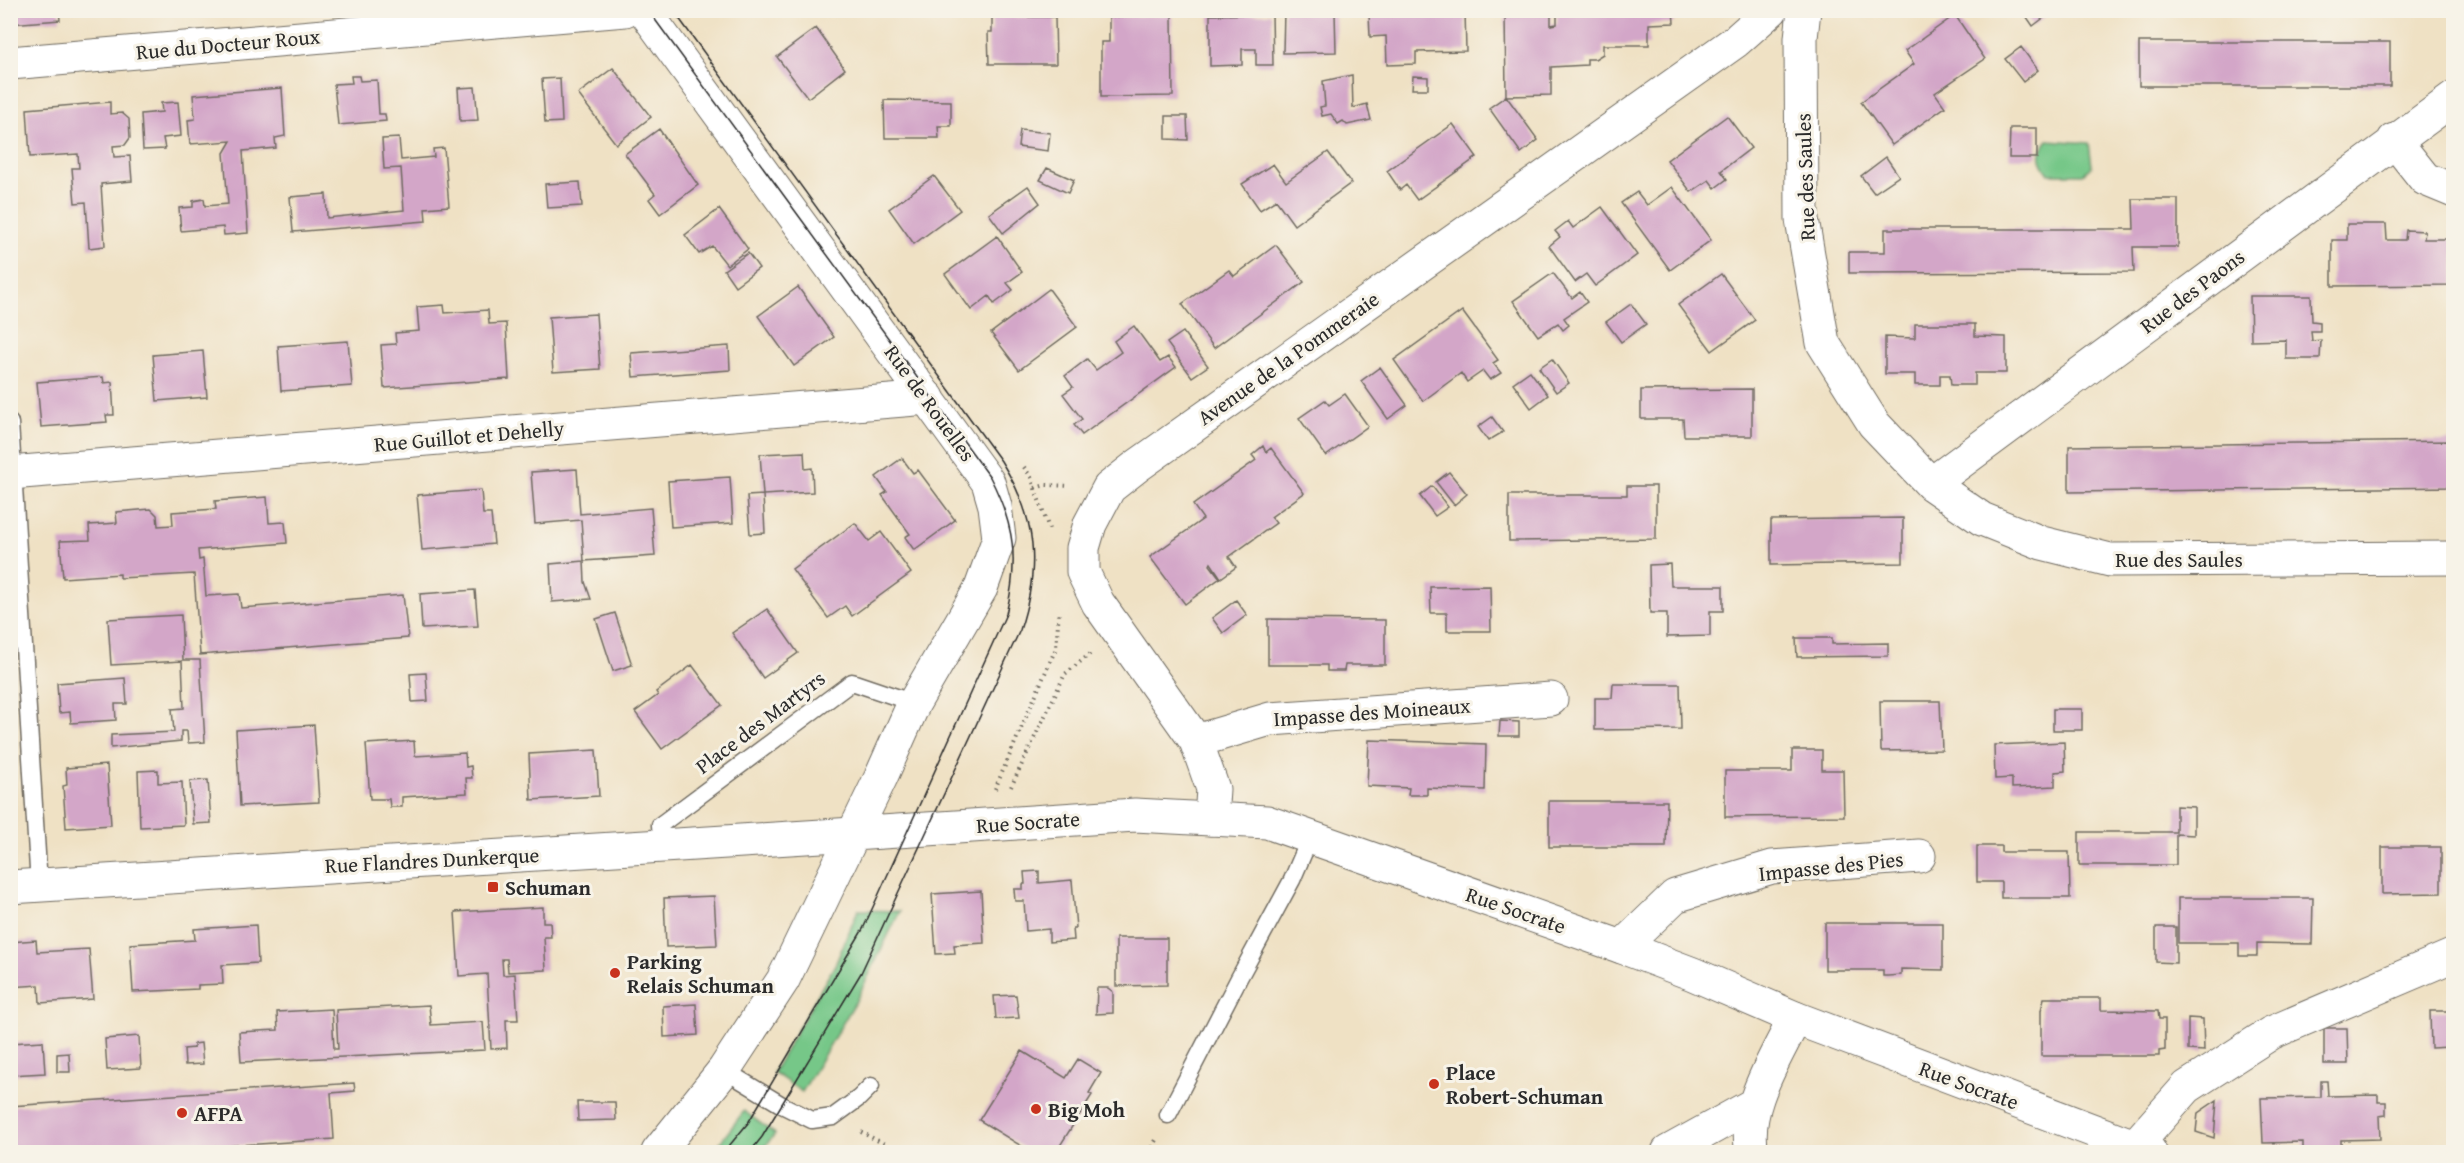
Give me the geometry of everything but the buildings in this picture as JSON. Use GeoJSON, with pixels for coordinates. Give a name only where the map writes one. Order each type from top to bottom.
{"type":"FeatureCollection","features":[{"type":"Feature","properties":{"kind":"street","name":"Rue du Docteur Roux"},"geometry":{"type":"LineString","coordinates":[[10,63],[625,10]]}},
{"type":"Feature","properties":{"kind":"street","name":"Rue de Rouelles"},"geometry":{"type":"LineString","coordinates":[[644,10],[988,482],[994,502],[999,538],[981,588],[914,703],[783,980],[724,1070],[658,1152]]}},
{"type":"Feature","properties":{"kind":"street","name":"Avenue de la Pommeraie"},"geometry":{"type":"LineString","coordinates":[[1211,819],[1213,789],[1196,741],[1098,603],[1083,572],[1083,548],[1090,524],[1109,488],[1736,40],[1771,10]]}},
{"type":"Feature","properties":{"kind":"street","name":"Rue des Saules"},"geometry":{"type":"LineString","coordinates":[[1804,10],[1801,38],[1803,219],[1823,343],[1874,424],[1931,484],[1982,519],[2042,543],[2110,560],[2454,558]]}},
{"type":"Feature","properties":{"kind":"street","name":"Rue des Paons"},"geometry":{"type":"LineString","coordinates":[[1931,484],[2394,140],[2454,98]]}},
{"type":"Feature","properties":{"kind":"street"},"geometry":{"type":"LineString","coordinates":[[2394,140],[2425,179],[2454,191]]}},
{"type":"Feature","properties":{"kind":"street","name":"Rue Guillot et Dehelly"},"geometry":{"type":"LineString","coordinates":[[12,473],[928,398]]}},
{"type":"Feature","properties":{"kind":"street","name":"Impasse des Moineaux"},"geometry":{"type":"LineString","coordinates":[[1196,741],[1270,719],[1551,699]]}},
{"type":"Feature","properties":{"kind":"street","name":"Rue Socrate"},"geometry":{"type":"LineString","coordinates":[[853,834],[1135,815],[1267,822],[1622,947],[1693,974],[1795,1018],[2142,1149]]}},
{"type":"Feature","properties":{"kind":"street","name":"Rue Flandres Dunkerque"},"geometry":{"type":"LineString","coordinates":[[25,886],[853,834]]}},
{"type":"Feature","properties":{"kind":"street","name":"Impasse des Pies"},"geometry":{"type":"LineString","coordinates":[[1622,947],[1676,896],[1772,867],[1919,856]]}},
{"type":"Feature","properties":{"kind":"street"},"geometry":{"type":"LineString","coordinates":[[2142,1149],[2187,1087],[2271,1033],[2454,955]]}},
{"type":"Feature","properties":{"kind":"street"},"geometry":{"type":"LineString","coordinates":[[1752,1152],[1749,1142],[1753,1105],[1795,1018]]}},
{"type":"Feature","properties":{"kind":"street"},"geometry":{"type":"LineString","coordinates":[[1668,1152],[1753,1105]]}},
{"type":"Feature","properties":{"kind":"lane"},"geometry":{"type":"LineString","coordinates":[[10,423],[25,886]]}},
{"type":"Feature","properties":{"kind":"lane","name":"Place des Martyrs"},"geometry":{"type":"LineString","coordinates":[[662,847],[660,825],[852,682],[914,703]]}},
{"type":"Feature","properties":{"kind":"lane"},"geometry":{"type":"LineString","coordinates":[[1168,1115],[1292,880],[1310,838]]}},
{"type":"Feature","properties":{"kind":"lane"},"geometry":{"type":"LineString","coordinates":[[724,1070],[812,1120],[833,1117],[871,1086]]}},
{"type":"Feature","properties":{"kind":"path"},"geometry":{"type":"LineString","coordinates":[[1035,488],[1051,538]]}},
{"type":"Feature","properties":{"kind":"path"},"geometry":{"type":"LineString","coordinates":[[992,824],[1056,648],[1059,609]]}},
{"type":"Feature","properties":{"kind":"path"},"geometry":{"type":"LineString","coordinates":[[992,824],[1065,674],[1118,631]]}},
{"type":"Feature","properties":{"kind":"path"},"geometry":{"type":"LineString","coordinates":[[833,1117],[900,1152]]}},
{"type":"Feature","properties":{"kind":"green space"},"geometry":{"type":"Polygon","coordinates":[[[2048,140],[2089,143],[2092,166],[2083,174],[2049,174],[2041,157],[2042,149],[2048,140]]]}},
{"type":"Feature","properties":{"kind":"green space"},"geometry":{"type":"Polygon","coordinates":[[[858,910],[900,911],[856,1001],[802,1092],[773,1072],[836,963],[858,910]]]}},
{"type":"Feature","properties":{"kind":"green space"},"geometry":{"type":"Polygon","coordinates":[[[744,1111],[775,1134],[760,1152],[713,1152],[744,1111]]]}},
{"type":"Feature","properties":{"kind":"tram line"},"geometry":{"type":"LineString","coordinates":[[648,10],[990,477],[1005,512],[1012,544],[1012,577],[1006,614],[863,929],[748,1123],[724,1152]]}},
{"type":"Feature","properties":{"kind":"tram line"},"geometry":{"type":"LineString","coordinates":[[673,10],[1001,461],[1022,502],[1032,543],[1031,585],[1020,630],[861,973],[762,1137],[750,1152]]}},
{"type":"Feature","properties":{"kind":"place","name":"Schuman"},"geometry":{"type":"Point","coordinates":[493,887]}},
{"type":"Feature","properties":{"kind":"place","name":"Parking Relais Schuman"},"geometry":{"type":"Point","coordinates":[615,973]}},
{"type":"Feature","properties":{"kind":"place","name":"Place Robert-Schuman"},"geometry":{"type":"Point","coordinates":[1434,1084]}},
{"type":"Feature","properties":{"kind":"place","name":"Big Moh"},"geometry":{"type":"Point","coordinates":[1036,1109]}},
{"type":"Feature","properties":{"kind":"place","name":"AFPA"},"geometry":{"type":"Point","coordinates":[182,1113]}}]}
